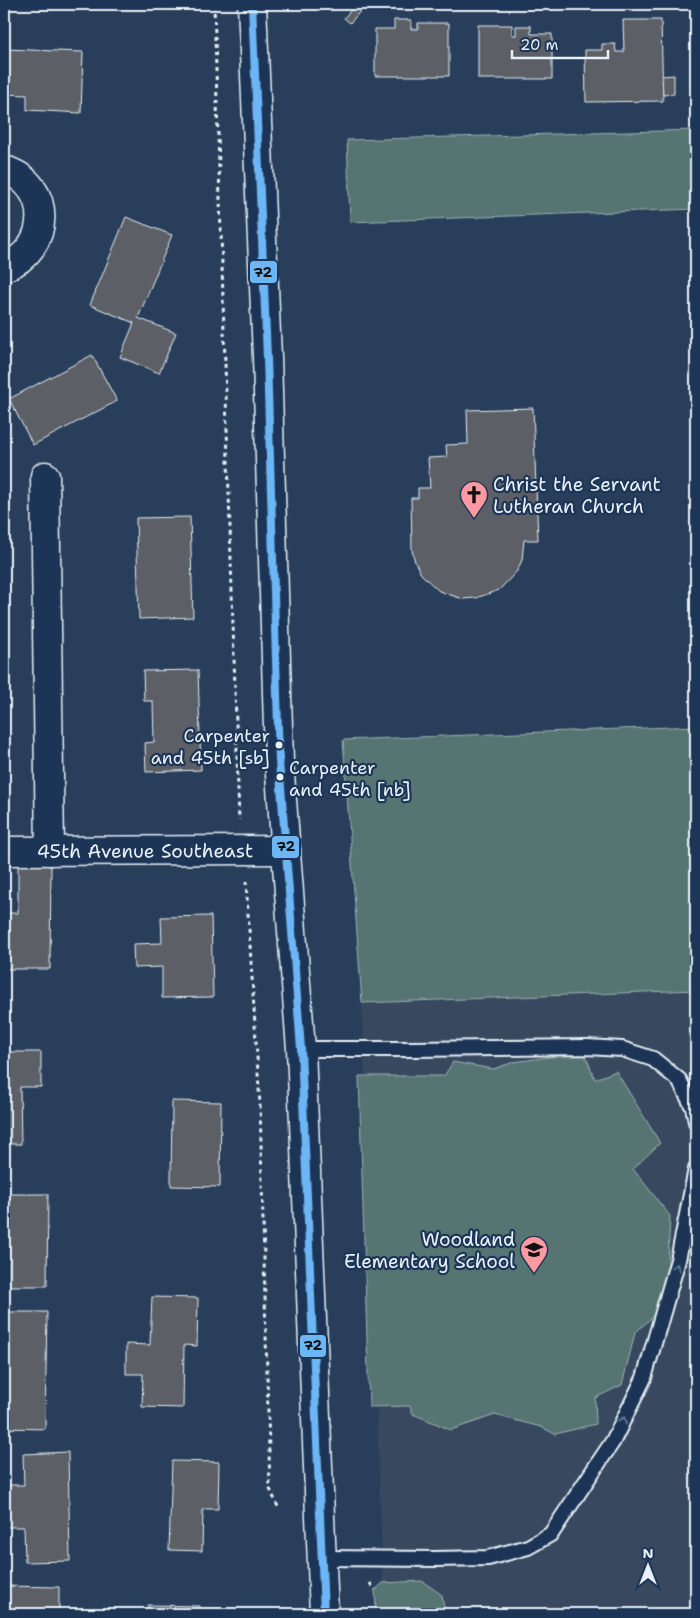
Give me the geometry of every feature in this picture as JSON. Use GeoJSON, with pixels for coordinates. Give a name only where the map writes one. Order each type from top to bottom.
{"type":"FeatureCollection","features":[{"type":"Feature","properties":{"kind":"street"},"geometry":{"type":"LineString","coordinates":[[252,4],[267,357],[279,761],[301,1049],[324,1614]]}},
{"type":"Feature","properties":{"kind":"street"},"geometry":{"type":"LineString","coordinates":[[4,170],[20,178],[32,189],[39,203],[41,219],[38,235],[31,249],[20,260],[4,267]]}},
{"type":"Feature","properties":{"kind":"street"},"geometry":{"type":"LineString","coordinates":[[45,476],[50,851]]}},
{"type":"Feature","properties":{"kind":"street","name":"45th Avenue Southeast"},"geometry":{"type":"LineString","coordinates":[[4,851],[286,850]]}},
{"type":"Feature","properties":{"kind":"lane"},"geometry":{"type":"LineString","coordinates":[[301,1049],[413,1050],[587,1047],[622,1050],[653,1059],[679,1080],[695,1108],[696,1122]]}},
{"type":"Feature","properties":{"kind":"lane"},"geometry":{"type":"LineString","coordinates":[[322,1558],[488,1558],[528,1548],[552,1534],[613,1441],[644,1378],[678,1260],[696,1169]]}},
{"type":"Feature","properties":{"kind":"path"},"geometry":{"type":"LineString","coordinates":[[214,4],[240,850],[246,886],[260,1105],[270,1489],[280,1509]]}},
{"type":"Feature","properties":{"kind":"shaded area","name":"Woodland Elementary School"},"geometry":{"type":"Polygon","coordinates":[[[696,990],[696,1614],[384,1614],[362,1003],[696,990]]]}},
{"type":"Feature","properties":{"kind":"green space"},"geometry":{"type":"Polygon","coordinates":[[[696,130],[696,209],[350,222],[347,140],[696,130]]]}},
{"type":"Feature","properties":{"kind":"green space"},"geometry":{"type":"Polygon","coordinates":[[[696,726],[696,990],[362,1003],[343,740],[696,726]]]}},
{"type":"Feature","properties":{"kind":"green space"},"geometry":{"type":"Polygon","coordinates":[[[584,1052],[595,1079],[616,1071],[660,1143],[633,1169],[670,1216],[666,1304],[635,1333],[622,1385],[595,1398],[596,1424],[555,1434],[541,1427],[495,1415],[451,1430],[413,1414],[410,1406],[369,1407],[359,1076],[444,1076],[453,1062],[493,1069],[514,1062],[584,1052]]]}},
{"type":"Feature","properties":{"kind":"green space"},"geometry":{"type":"Polygon","coordinates":[[[422,1581],[442,1595],[445,1614],[376,1614],[375,1590],[383,1583],[422,1581]]]}},
{"type":"Feature","properties":{"kind":"building"},"geometry":{"type":"Polygon","coordinates":[[[356,4],[362,9],[350,23],[344,18],[356,4]]]}},
{"type":"Feature","properties":{"kind":"building"},"geometry":{"type":"Polygon","coordinates":[[[394,20],[411,20],[411,29],[418,29],[418,23],[449,23],[449,76],[375,76],[375,29],[394,29],[394,20]]]}},
{"type":"Feature","properties":{"kind":"building"},"geometry":{"type":"Polygon","coordinates":[[[623,20],[661,20],[663,101],[586,102],[585,50],[602,50],[602,44],[615,44],[616,52],[624,52],[623,20]]]}},
{"type":"Feature","properties":{"kind":"building"},"geometry":{"type":"Polygon","coordinates":[[[478,25],[512,25],[512,35],[516,35],[516,26],[531,26],[531,34],[552,34],[552,79],[478,79],[478,25]]]}},
{"type":"Feature","properties":{"kind":"building"},"geometry":{"type":"Polygon","coordinates":[[[4,49],[83,52],[81,113],[27,110],[27,95],[4,94],[4,49]]]}},
{"type":"Feature","properties":{"kind":"building"},"geometry":{"type":"Polygon","coordinates":[[[674,75],[674,94],[663,95],[662,76],[674,75]]]}},
{"type":"Feature","properties":{"kind":"building"},"geometry":{"type":"Polygon","coordinates":[[[126,217],[172,235],[138,318],[176,333],[159,373],[120,357],[134,323],[90,305],[126,217]]]}},
{"type":"Feature","properties":{"kind":"building"},"geometry":{"type":"Polygon","coordinates":[[[92,355],[117,401],[33,445],[9,399],[92,355]]]}},
{"type":"Feature","properties":{"kind":"building","name":"Christ the Servant Lutheran Church"},"geometry":{"type":"Polygon","coordinates":[[[533,408],[538,540],[524,540],[522,560],[517,571],[499,590],[476,598],[463,599],[439,591],[421,574],[412,550],[411,498],[418,498],[418,488],[430,488],[428,458],[447,457],[446,445],[468,444],[467,410],[533,408]]]}},
{"type":"Feature","properties":{"kind":"building"},"geometry":{"type":"Polygon","coordinates":[[[190,517],[193,617],[139,619],[136,518],[190,517]]]}},
{"type":"Feature","properties":{"kind":"building"},"geometry":{"type":"Polygon","coordinates":[[[198,670],[201,770],[146,772],[145,743],[154,742],[153,701],[144,701],[143,671],[198,670]]]}},
{"type":"Feature","properties":{"kind":"building"},"geometry":{"type":"Polygon","coordinates":[[[18,864],[51,864],[50,969],[4,969],[4,913],[18,913],[18,864]]]}},
{"type":"Feature","properties":{"kind":"building"},"geometry":{"type":"Polygon","coordinates":[[[211,916],[213,997],[162,998],[162,967],[134,968],[133,944],[162,943],[161,917],[211,916]]]}},
{"type":"Feature","properties":{"kind":"building"},"geometry":{"type":"Polygon","coordinates":[[[4,1052],[41,1052],[41,1087],[20,1087],[21,1144],[4,1144],[4,1052]]]}},
{"type":"Feature","properties":{"kind":"building"},"geometry":{"type":"Polygon","coordinates":[[[172,1101],[221,1102],[220,1187],[171,1186],[172,1101]]]}},
{"type":"Feature","properties":{"kind":"building"},"geometry":{"type":"Polygon","coordinates":[[[4,1194],[48,1194],[47,1286],[4,1286],[4,1194]]]}},
{"type":"Feature","properties":{"kind":"building"},"geometry":{"type":"Polygon","coordinates":[[[152,1297],[198,1298],[197,1346],[184,1345],[183,1408],[142,1407],[143,1374],[126,1374],[126,1344],[150,1345],[152,1297]]]}},
{"type":"Feature","properties":{"kind":"building"},"geometry":{"type":"Polygon","coordinates":[[[4,1312],[47,1312],[45,1429],[4,1428],[4,1312]]]}},
{"type":"Feature","properties":{"kind":"building"},"geometry":{"type":"Polygon","coordinates":[[[68,1452],[70,1561],[25,1562],[24,1527],[4,1527],[4,1485],[24,1485],[23,1454],[68,1452]]]}},
{"type":"Feature","properties":{"kind":"building"},"geometry":{"type":"Polygon","coordinates":[[[172,1461],[219,1462],[218,1509],[203,1509],[202,1551],[169,1550],[172,1461]]]}},
{"type":"Feature","properties":{"kind":"building"},"geometry":{"type":"Polygon","coordinates":[[[4,1586],[59,1587],[59,1614],[4,1614],[4,1586]]]}},
{"type":"Feature","properties":{"kind":"building"},"geometry":{"type":"Polygon","coordinates":[[[148,1605],[199,1606],[199,1614],[148,1614],[148,1605]]]}},
{"type":"Feature","properties":{"kind":"transit line","name":"72"},"geometry":{"type":"LineString","coordinates":[[252,4],[267,357],[279,761],[301,1049],[324,1614]]}},
{"type":"Feature","properties":{"kind":"place","name":"Christ the Servant Lutheran Church"},"geometry":{"type":"Point","coordinates":[474,519]}},
{"type":"Feature","properties":{"kind":"place","name":"Carpenter and 45th [sb]"},"geometry":{"type":"Point","coordinates":[279,745]}},
{"type":"Feature","properties":{"kind":"place","name":"Carpenter and 45th [nb]"},"geometry":{"type":"Point","coordinates":[280,777]}},
{"type":"Feature","properties":{"kind":"place","name":"Woodland Elementary School"},"geometry":{"type":"Point","coordinates":[534,1274]}}]}
